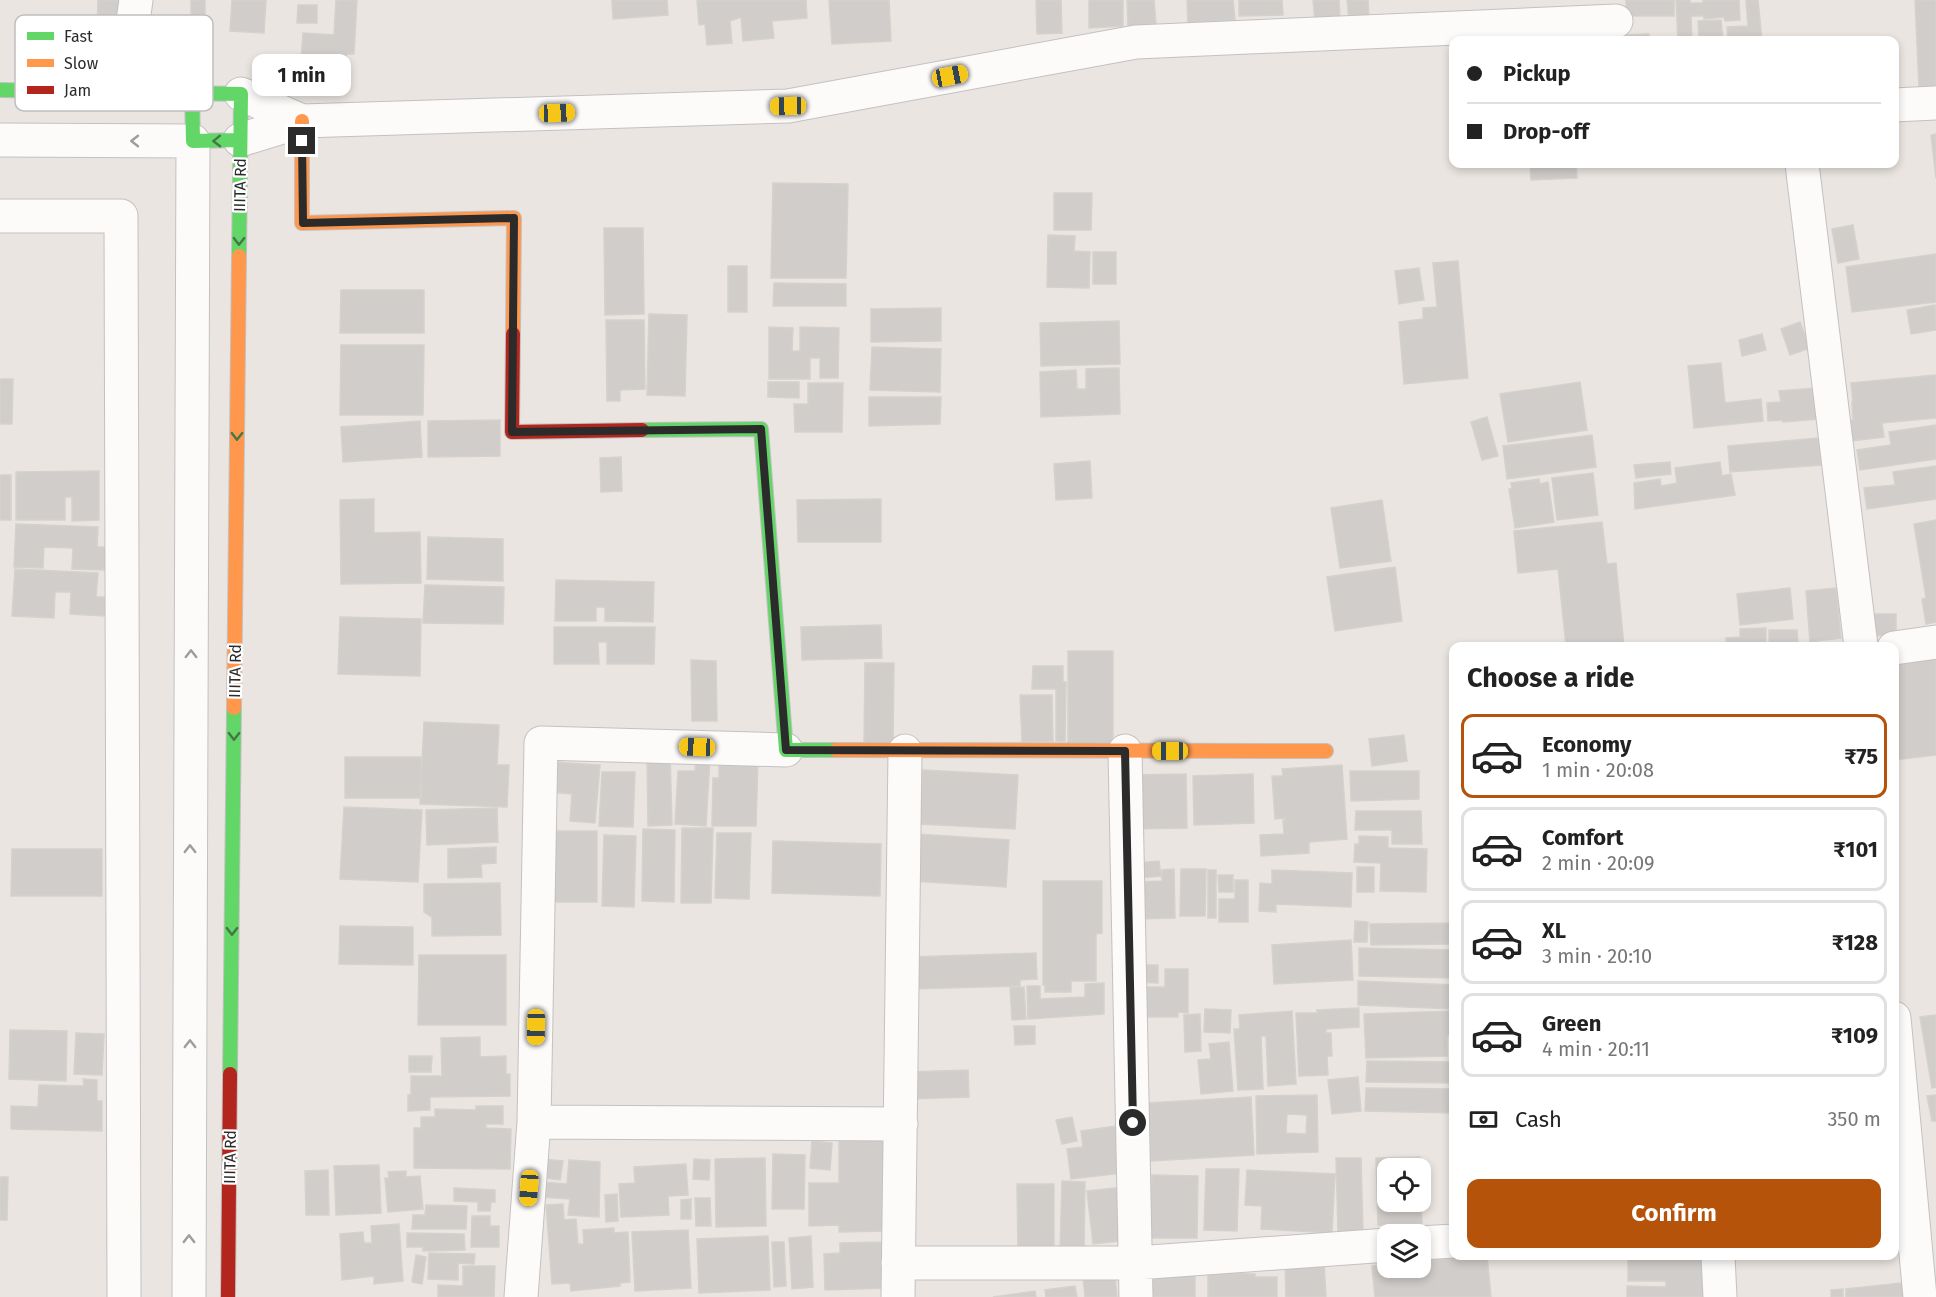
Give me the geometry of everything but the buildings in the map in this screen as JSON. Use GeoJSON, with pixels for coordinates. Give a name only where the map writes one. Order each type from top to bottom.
{"type":"FeatureCollection","features":[{"type":"Feature","properties":{"kind":"street"},"geometry":{"type":"LineString","coordinates":[[134,15],[136,0]]}},
{"type":"Feature","properties":{"kind":"street"},"geometry":{"type":"LineString","coordinates":[[0,140],[240,140],[302,121],[788,106],[1136,42],[1617,21]]}},
{"type":"Feature","properties":{"kind":"street"},"geometry":{"type":"LineString","coordinates":[[0,90],[15,90]]}},
{"type":"Feature","properties":{"kind":"street"},"geometry":{"type":"LineString","coordinates":[[213,93],[241,94],[302,121]]}},
{"type":"Feature","properties":{"kind":"street","name":"IIITA Rd"},"geometry":{"type":"LineString","coordinates":[[228,1297],[241,94]]}},
{"type":"Feature","properties":{"kind":"street"},"geometry":{"type":"LineString","coordinates":[[1899,105],[1936,103]]}},
{"type":"Feature","properties":{"kind":"street"},"geometry":{"type":"LineString","coordinates":[[189,1297],[192,111]]}},
{"type":"Feature","properties":{"kind":"street"},"geometry":{"type":"LineString","coordinates":[[302,121],[303,223],[514,218],[512,432],[761,429],[786,750]]}},
{"type":"Feature","properties":{"kind":"street"},"geometry":{"type":"LineString","coordinates":[[1802,168],[1861,642]]}},
{"type":"Feature","properties":{"kind":"street"},"geometry":{"type":"LineString","coordinates":[[0,216],[121,216],[124,1297]]}},
{"type":"Feature","properties":{"kind":"street"},"geometry":{"type":"LineString","coordinates":[[1899,647],[1936,642]]}},
{"type":"Feature","properties":{"kind":"street"},"geometry":{"type":"LineString","coordinates":[[521,1297],[534,1122],[541,742],[786,750],[1326,751]]}},
{"type":"Feature","properties":{"kind":"street"},"geometry":{"type":"LineString","coordinates":[[898,1297],[905,751]]}},
{"type":"Feature","properties":{"kind":"street"},"geometry":{"type":"LineString","coordinates":[[1125,751],[1136,1297]]}},
{"type":"Feature","properties":{"kind":"street"},"geometry":{"type":"LineString","coordinates":[[1899,1072],[1920,1297]]}},
{"type":"Feature","properties":{"kind":"street"},"geometry":{"type":"LineString","coordinates":[[534,1122],[901,1124]]}},
{"type":"Feature","properties":{"kind":"street"},"geometry":{"type":"LineString","coordinates":[[1431,1242],[1449,1241]]}},
{"type":"Feature","properties":{"kind":"street"},"geometry":{"type":"LineString","coordinates":[[898,1263],[1136,1263],[1377,1246]]}},
{"type":"Feature","properties":{"kind":"street"},"geometry":{"type":"LineString","coordinates":[[1718,1260],[1720,1297]]}},
{"type":"Feature","properties":{"kind":"traffic: fast"},"geometry":{"type":"LineString","coordinates":[[0,90],[15,90]]}},
{"type":"Feature","properties":{"kind":"traffic: fast"},"geometry":{"type":"LineString","coordinates":[[213,94],[241,94],[239,256]]}},
{"type":"Feature","properties":{"kind":"traffic: fast"},"geometry":{"type":"LineString","coordinates":[[192,111],[193,141],[240,140]]}},
{"type":"Feature","properties":{"kind":"traffic: fast"},"geometry":{"type":"LineString","coordinates":[[642,430],[761,429],[786,750],[836,750]]}},
{"type":"Feature","properties":{"kind":"traffic: fast"},"geometry":{"type":"LineString","coordinates":[[230,1074],[234,708]]}},
{"type":"Feature","properties":{"kind":"traffic: slow"},"geometry":{"type":"LineString","coordinates":[[302,121],[302,223],[514,218],[513,334]]}},
{"type":"Feature","properties":{"kind":"traffic: slow"},"geometry":{"type":"LineString","coordinates":[[234,708],[239,256]]}},
{"type":"Feature","properties":{"kind":"traffic: slow"},"geometry":{"type":"LineString","coordinates":[[836,750],[1326,751]]}},
{"type":"Feature","properties":{"kind":"traffic: jam"},"geometry":{"type":"LineString","coordinates":[[513,334],[512,432],[642,430]]}},
{"type":"Feature","properties":{"kind":"traffic: jam"},"geometry":{"type":"LineString","coordinates":[[228,1297],[230,1074]]}},
{"type":"Feature","properties":{"kind":"route"},"geometry":{"type":"LineString","coordinates":[[302,141],[303,223],[514,218],[512,432],[761,429],[786,750],[1125,751],[1133,1123]]}}]}
